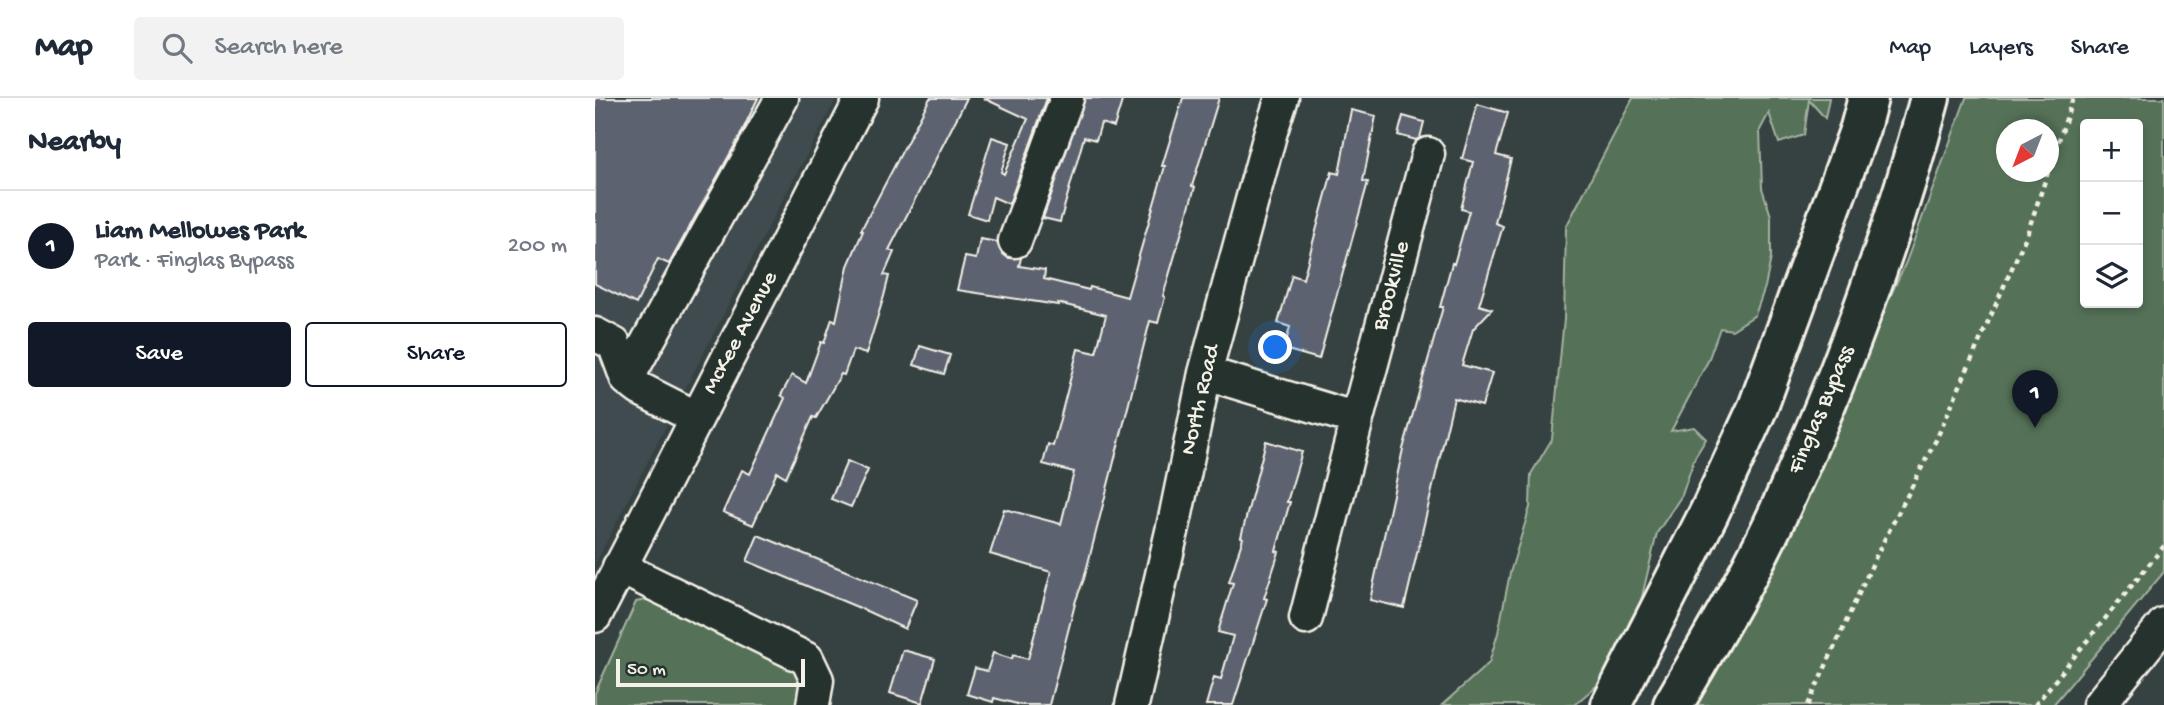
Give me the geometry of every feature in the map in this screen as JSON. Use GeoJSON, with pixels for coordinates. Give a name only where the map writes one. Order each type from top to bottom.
{"type":"FeatureCollection","features":[{"type":"Feature","properties":{"kind":"main road"},"geometry":{"type":"LineString","coordinates":[[1709,513],[1783,316],[1839,142],[1848,98]]}},
{"type":"Feature","properties":{"kind":"main road"},"geometry":{"type":"LineString","coordinates":[[1611,705],[1709,513],[1758,407],[1860,128],[1868,98]]}},
{"type":"Feature","properties":{"kind":"main road","name":"Finglas Bypass"},"geometry":{"type":"LineString","coordinates":[[1673,705],[1734,599],[1782,506],[1860,321],[1917,149],[1930,98]]}},
{"type":"Feature","properties":{"kind":"main road"},"geometry":{"type":"LineString","coordinates":[[1782,506],[1831,416],[1907,228],[1950,98]]}},
{"type":"Feature","properties":{"kind":"street"},"geometry":{"type":"LineString","coordinates":[[627,379],[782,98]]}},
{"type":"Feature","properties":{"kind":"street","name":"McKee Avenue"},"geometry":{"type":"LineString","coordinates":[[595,616],[862,98]]}},
{"type":"Feature","properties":{"kind":"street"},"geometry":{"type":"LineString","coordinates":[[1015,241],[1067,98]]}},
{"type":"Feature","properties":{"kind":"street","name":"North Road"},"geometry":{"type":"LineString","coordinates":[[1132,705],[1205,373],[1282,98]]}},
{"type":"Feature","properties":{"kind":"street","name":"Brookville"},"geometry":{"type":"LineString","coordinates":[[1307,618],[1428,154]]}},
{"type":"Feature","properties":{"kind":"street"},"geometry":{"type":"LineString","coordinates":[[595,334],[614,344],[627,379],[640,389],[697,418]]}},
{"type":"Feature","properties":{"kind":"street"},"geometry":{"type":"LineString","coordinates":[[1205,373],[1357,419]]}},
{"type":"Feature","properties":{"kind":"street"},"geometry":{"type":"LineString","coordinates":[[619,567],[807,659],[817,680],[813,705]]}},
{"type":"Feature","properties":{"kind":"street"},"geometry":{"type":"LineString","coordinates":[[2099,705],[2164,624]]}},
{"type":"Feature","properties":{"kind":"path"},"geometry":{"type":"LineString","coordinates":[[2059,139],[2073,98]]}},
{"type":"Feature","properties":{"kind":"path"},"geometry":{"type":"LineString","coordinates":[[1808,705],[1877,554],[1936,440],[2027,234],[2044,182]]}},
{"type":"Feature","properties":{"kind":"path"},"geometry":{"type":"LineString","coordinates":[[2035,705],[2164,546]]}},
{"type":"Feature","properties":{"kind":"shaded area"},"geometry":{"type":"Polygon","coordinates":[[[595,98],[837,98],[595,564],[595,98]]]}},
{"type":"Feature","properties":{"kind":"green space"},"geometry":{"type":"Polygon","coordinates":[[[1633,98],[1829,98],[1825,118],[1809,100],[1804,135],[1779,143],[1769,113],[1760,130],[1762,188],[1771,216],[1771,258],[1765,287],[1755,315],[1732,330],[1720,328],[1708,361],[1671,431],[1694,427],[1706,439],[1695,457],[1682,495],[1657,533],[1640,605],[1630,621],[1607,677],[1574,705],[1442,705],[1489,663],[1510,573],[1530,507],[1531,474],[1552,439],[1564,319],[1566,227],[1633,98]]]}},
{"type":"Feature","properties":{"kind":"green space"},"geometry":{"type":"Polygon","coordinates":[[[1966,98],[2164,98],[2164,572],[2053,705],[1690,705],[1782,531],[1906,262],[1966,98]]]}},
{"type":"Feature","properties":{"kind":"green space"},"geometry":{"type":"Polygon","coordinates":[[[651,599],[796,668],[804,692],[800,705],[595,705],[595,693],[636,602],[651,599]]]}},
{"type":"Feature","properties":{"kind":"building"},"geometry":{"type":"Polygon","coordinates":[[[595,98],[758,98],[669,264],[658,259],[636,304],[595,284],[595,98]]]}},
{"type":"Feature","properties":{"kind":"building"},"geometry":{"type":"Polygon","coordinates":[[[930,98],[967,98],[889,250],[894,252],[884,275],[889,276],[866,354],[853,350],[844,375],[841,374],[816,418],[813,417],[786,477],[777,472],[753,525],[723,512],[742,470],[750,474],[785,398],[781,395],[792,375],[806,383],[832,319],[836,321],[848,266],[863,231],[861,230],[930,98]]]}},
{"type":"Feature","properties":{"kind":"building"},"geometry":{"type":"Polygon","coordinates":[[[983,98],[1047,98],[1009,204],[993,197],[987,220],[968,214],[992,137],[1010,143],[1001,172],[1004,174],[1028,119],[983,98]]]}},
{"type":"Feature","properties":{"kind":"building"},"geometry":{"type":"Polygon","coordinates":[[[1085,98],[1123,98],[1114,127],[1101,123],[1096,140],[1084,137],[1060,222],[1043,218],[1085,98]]]}},
{"type":"Feature","properties":{"kind":"building"},"geometry":{"type":"Polygon","coordinates":[[[1183,98],[1219,98],[1192,186],[1195,187],[1163,296],[1165,297],[1158,323],[1150,321],[1049,705],[1021,705],[994,698],[993,702],[967,694],[975,668],[987,671],[993,653],[1012,659],[1013,655],[1028,659],[1051,572],[990,554],[1004,509],[1061,524],[1074,472],[1043,464],[1048,444],[1053,446],[1078,349],[1096,353],[1106,315],[1058,303],[957,290],[965,257],[976,259],[980,239],[997,242],[1001,252],[1008,258],[1021,258],[1019,266],[1045,270],[1044,279],[1127,297],[1183,98]]]}},
{"type":"Feature","properties":{"kind":"building"},"geometry":{"type":"Polygon","coordinates":[[[1477,104],[1508,113],[1496,155],[1511,159],[1495,223],[1503,226],[1479,305],[1492,309],[1473,329],[1462,365],[1492,373],[1482,406],[1454,398],[1404,608],[1370,600],[1403,449],[1443,307],[1440,307],[1452,263],[1454,264],[1469,211],[1461,209],[1473,162],[1462,159],[1477,104]]]}},
{"type":"Feature","properties":{"kind":"building"},"geometry":{"type":"Polygon","coordinates":[[[1351,110],[1376,116],[1363,181],[1368,182],[1319,359],[1284,349],[1290,327],[1278,323],[1292,275],[1303,279],[1332,172],[1339,174],[1351,110]]]}},
{"type":"Feature","properties":{"kind":"building"},"geometry":{"type":"Polygon","coordinates":[[[1403,116],[1424,122],[1420,138],[1416,140],[1398,135],[1403,116]]]}},
{"type":"Feature","properties":{"kind":"building"},"geometry":{"type":"Polygon","coordinates":[[[920,346],[950,355],[944,374],[914,365],[920,346]]]}},
{"type":"Feature","properties":{"kind":"building"},"geometry":{"type":"Polygon","coordinates":[[[1266,441],[1302,452],[1287,502],[1290,502],[1276,551],[1279,552],[1264,598],[1267,599],[1233,705],[1206,705],[1214,677],[1221,679],[1233,636],[1218,632],[1233,583],[1229,582],[1243,538],[1241,537],[1266,441]]]}},
{"type":"Feature","properties":{"kind":"building"},"geometry":{"type":"Polygon","coordinates":[[[847,461],[868,470],[851,507],[831,499],[847,461]]]}},
{"type":"Feature","properties":{"kind":"building"},"geometry":{"type":"Polygon","coordinates":[[[758,535],[917,600],[905,629],[747,561],[758,535]]]}},
{"type":"Feature","properties":{"kind":"building"},"geometry":{"type":"Polygon","coordinates":[[[903,650],[935,659],[922,703],[890,693],[903,650]]]}},
{"type":"Feature","properties":{"kind":"place","name":"Liam Mellowes Park"},"geometry":{"type":"Point","coordinates":[2035,428]}}]}
